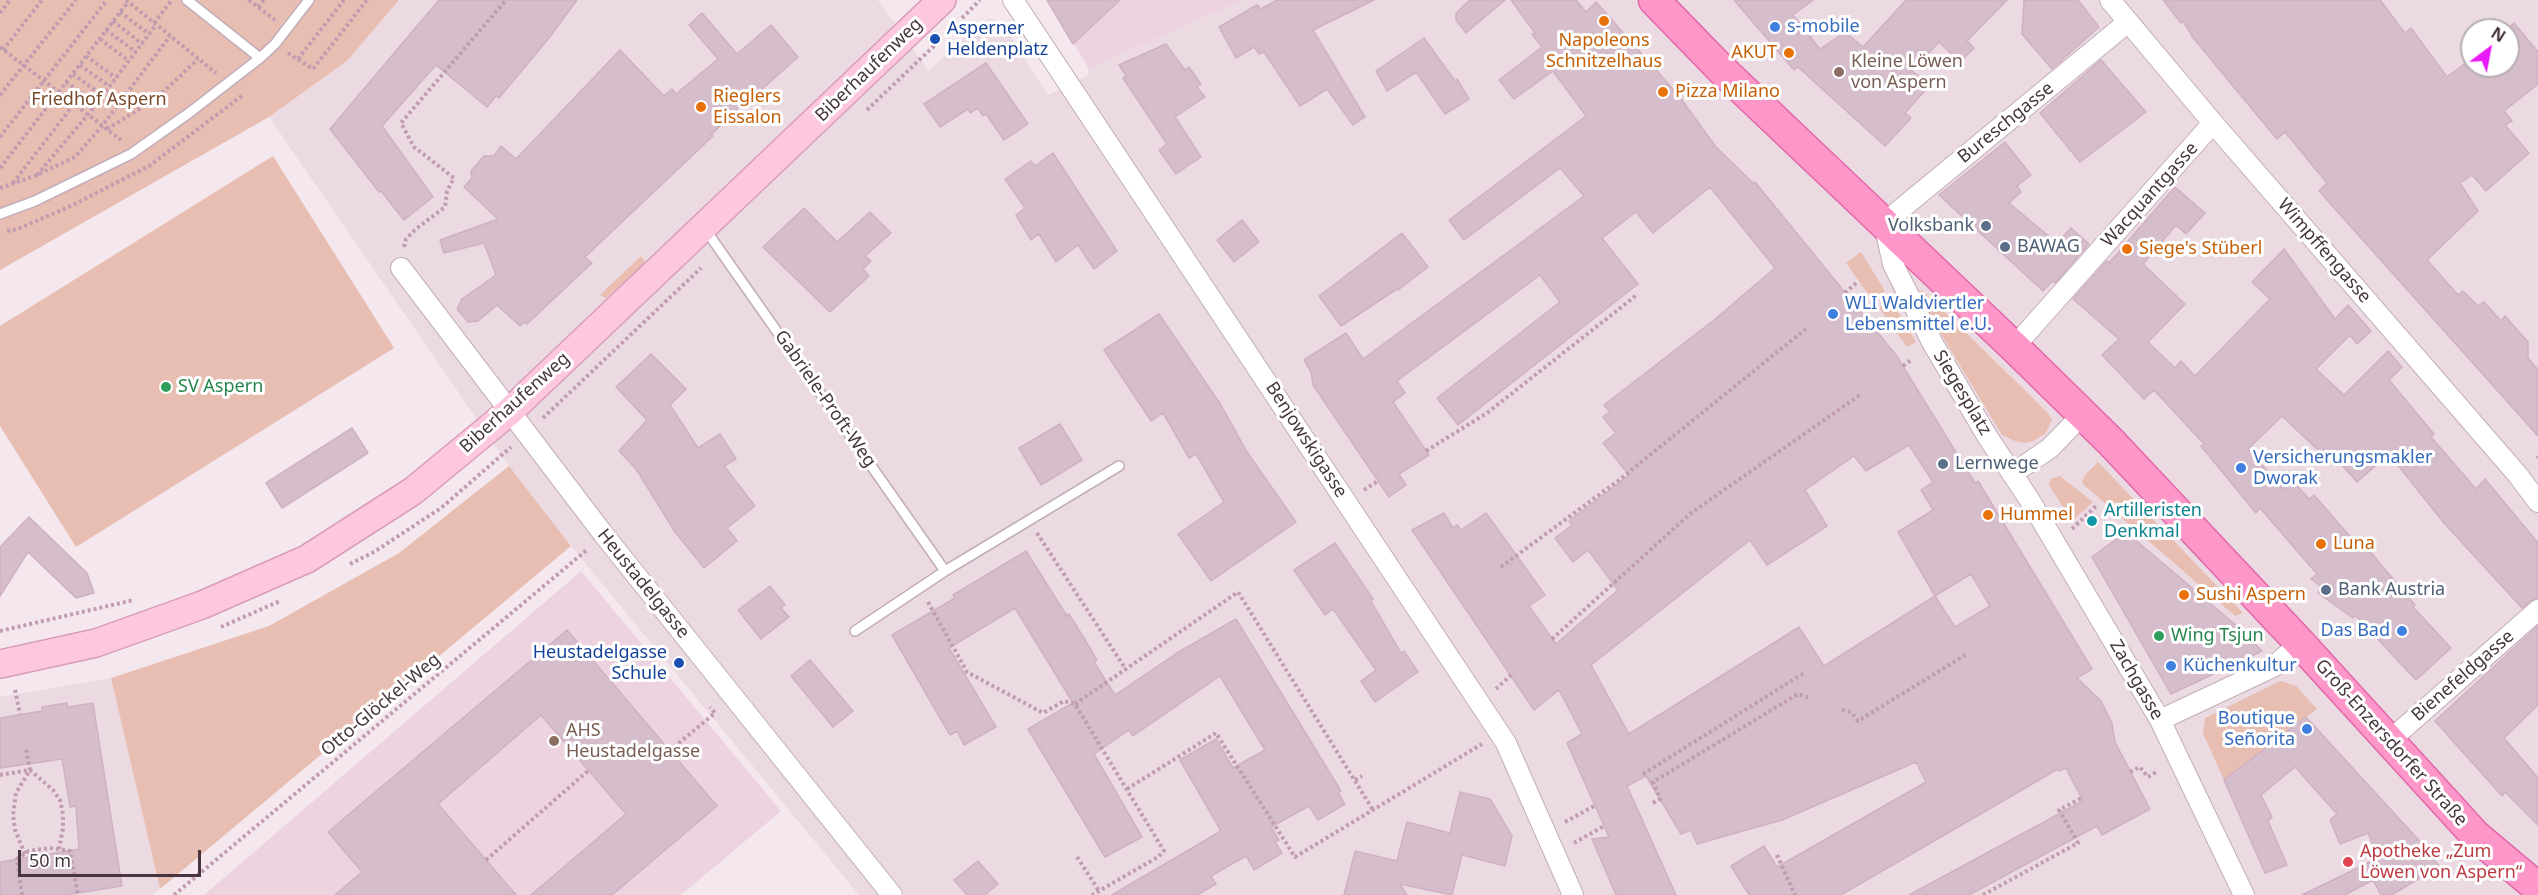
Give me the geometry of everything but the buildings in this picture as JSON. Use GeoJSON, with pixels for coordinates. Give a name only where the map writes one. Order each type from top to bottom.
{"type":"FeatureCollection","features":[{"type":"Feature","properties":{"kind":"main road","name":"Biberhaufenweg"},"geometry":{"type":"LineString","coordinates":[[0,664],[96,644],[202,604],[307,559],[413,491],[510,411],[942,0]]}},
{"type":"Feature","properties":{"kind":"main road"},"geometry":{"type":"LineString","coordinates":[[1654,0],[1720,68],[2083,414],[2300,643]]}},
{"type":"Feature","properties":{"kind":"main road","name":"Groß-Enzersdorfer Straße"},"geometry":{"type":"LineString","coordinates":[[2300,643],[2476,836],[2538,888]]}},
{"type":"Feature","properties":{"kind":"street","name":"Benjowskigasse"},"geometry":{"type":"LineString","coordinates":[[1013,0],[1500,733],[1574,895]]}},
{"type":"Feature","properties":{"kind":"street","name":"Wimpffengasse"},"geometry":{"type":"LineString","coordinates":[[2110,0],[2213,123],[2517,474],[2538,502]]}},
{"type":"Feature","properties":{"kind":"street","name":"Bureschgasse"},"geometry":{"type":"LineString","coordinates":[[1884,223],[2128,22]]}},
{"type":"Feature","properties":{"kind":"street","name":"Wacquantgasse"},"geometry":{"type":"LineString","coordinates":[[2014,347],[2213,123]]}},
{"type":"Feature","properties":{"kind":"street","name":"Siegesplatz"},"geometry":{"type":"LineString","coordinates":[[1884,223],[1893,264],[1933,344],[2012,474]]}},
{"type":"Feature","properties":{"kind":"street","name":"Heustadelgasse"},"geometry":{"type":"LineString","coordinates":[[401,268],[604,535],[892,895]]}},
{"type":"Feature","properties":{"kind":"street"},"geometry":{"type":"LineString","coordinates":[[2012,474],[2050,448],[2083,414]]}},
{"type":"Feature","properties":{"kind":"street","name":"Zachgasse"},"geometry":{"type":"LineString","coordinates":[[2012,474],[2160,720],[2244,895]]}},
{"type":"Feature","properties":{"kind":"street","name":"Bienefeldgasse"},"geometry":{"type":"LineString","coordinates":[[2388,742],[2538,610]]}},
{"type":"Feature","properties":{"kind":"street"},"geometry":{"type":"LineString","coordinates":[[2160,720],[2273,667],[2300,643]]}},
{"type":"Feature","properties":{"kind":"lane"},"geometry":{"type":"LineString","coordinates":[[187,0],[260,58]]}},
{"type":"Feature","properties":{"kind":"lane"},"geometry":{"type":"LineString","coordinates":[[0,214],[45,197],[131,154],[260,58],[275,44],[309,0]]}},
{"type":"Feature","properties":{"kind":"lane","name":"Gabriele-Proft-Weg"},"geometry":{"type":"LineString","coordinates":[[704,228],[945,571]]}},
{"type":"Feature","properties":{"kind":"lane"},"geometry":{"type":"LineString","coordinates":[[855,631],[945,571],[1119,466]]}},
{"type":"Feature","properties":{"kind":"path"},"geometry":{"type":"LineString","coordinates":[[0,13],[10,0]]}},
{"type":"Feature","properties":{"kind":"path"},"geometry":{"type":"LineString","coordinates":[[42,0],[1,49],[124,142],[131,154]]}},
{"type":"Feature","properties":{"kind":"path"},"geometry":{"type":"LineString","coordinates":[[0,95],[76,0]]}},
{"type":"Feature","properties":{"kind":"path"},"geometry":{"type":"LineString","coordinates":[[0,136],[107,0]]}},
{"type":"Feature","properties":{"kind":"path"},"geometry":{"type":"LineString","coordinates":[[37,175],[116,78],[172,0]]}},
{"type":"Feature","properties":{"kind":"path"},"geometry":{"type":"LineString","coordinates":[[249,0],[286,29]]}},
{"type":"Feature","properties":{"kind":"path"},"geometry":{"type":"LineString","coordinates":[[258,7],[264,0]]}},
{"type":"Feature","properties":{"kind":"path"},"geometry":{"type":"LineString","coordinates":[[298,59],[344,0]]}},
{"type":"Feature","properties":{"kind":"path"},"geometry":{"type":"LineString","coordinates":[[275,44],[313,69],[367,0]]}},
{"type":"Feature","properties":{"kind":"path"},"geometry":{"type":"LineString","coordinates":[[401,268],[406,239],[445,207],[447,191],[454,178],[414,147],[401,123],[506,0]]}},
{"type":"Feature","properties":{"kind":"path"},"geometry":{"type":"LineString","coordinates":[[0,168],[127,1],[228,82]]}},
{"type":"Feature","properties":{"kind":"path"},"geometry":{"type":"LineString","coordinates":[[120,12],[149,34]]}},
{"type":"Feature","properties":{"kind":"path"},"geometry":{"type":"LineString","coordinates":[[113,21],[142,44]]}},
{"type":"Feature","properties":{"kind":"path"},"geometry":{"type":"LineString","coordinates":[[106,30],[136,52]]}},
{"type":"Feature","properties":{"kind":"path"},"geometry":{"type":"LineString","coordinates":[[0,188],[37,175],[75,157],[102,126],[170,36]]}},
{"type":"Feature","properties":{"kind":"path"},"geometry":{"type":"LineString","coordinates":[[100,39],[129,61]]}},
{"type":"Feature","properties":{"kind":"path"},"geometry":{"type":"LineString","coordinates":[[86,56],[116,78]]}},
{"type":"Feature","properties":{"kind":"path"},"geometry":{"type":"LineString","coordinates":[[107,129],[156,98],[198,59]]}},
{"type":"Feature","properties":{"kind":"path"},"geometry":{"type":"LineString","coordinates":[[80,65],[109,86]]}},
{"type":"Feature","properties":{"kind":"path"},"geometry":{"type":"LineString","coordinates":[[73,74],[102,95]]}},
{"type":"Feature","properties":{"kind":"path"},"geometry":{"type":"LineString","coordinates":[[66,82],[96,103]]}},
{"type":"Feature","properties":{"kind":"path"},"geometry":{"type":"LineString","coordinates":[[13,184],[74,104]]}},
{"type":"Feature","properties":{"kind":"path"},"geometry":{"type":"LineString","coordinates":[[1845,293],[1856,283]]}},
{"type":"Feature","properties":{"kind":"path"},"geometry":{"type":"LineString","coordinates":[[1426,451],[1487,413],[1638,294]]}},
{"type":"Feature","properties":{"kind":"path"},"geometry":{"type":"LineString","coordinates":[[1501,567],[1619,480],[1807,328]]}},
{"type":"Feature","properties":{"kind":"path"},"geometry":{"type":"LineString","coordinates":[[1903,366],[1911,360]]}},
{"type":"Feature","properties":{"kind":"path"},"geometry":{"type":"LineString","coordinates":[[1552,639],[1691,513],[1860,395]]}},
{"type":"Feature","properties":{"kind":"path"},"geometry":{"type":"LineString","coordinates":[[1362,491],[1378,481]]}},
{"type":"Feature","properties":{"kind":"path"},"geometry":{"type":"LineString","coordinates":[[2072,529],[2098,504]]}},
{"type":"Feature","properties":{"kind":"path"},"geometry":{"type":"LineString","coordinates":[[1029,520],[1125,668]]}},
{"type":"Feature","properties":{"kind":"path","name":"Otto-Glöckel-Weg"},"geometry":{"type":"LineString","coordinates":[[174,895],[604,535]]}},
{"type":"Feature","properties":{"kind":"path"},"geometry":{"type":"LineString","coordinates":[[920,588],[967,672],[1043,713],[1064,701],[1075,704],[1164,851],[1158,857],[1092,895]]}},
{"type":"Feature","properties":{"kind":"path"},"geometry":{"type":"LineString","coordinates":[[1075,704],[1239,592],[1373,810]]}},
{"type":"Feature","properties":{"kind":"path"},"geometry":{"type":"LineString","coordinates":[[0,631],[138,599]]}},
{"type":"Feature","properties":{"kind":"path"},"geometry":{"type":"LineString","coordinates":[[1842,710],[1851,712],[1858,721],[1967,654]]}},
{"type":"Feature","properties":{"kind":"path"},"geometry":{"type":"LineString","coordinates":[[1643,774],[1804,673]]}},
{"type":"Feature","properties":{"kind":"path"},"geometry":{"type":"LineString","coordinates":[[1496,689],[1511,675]]}},
{"type":"Feature","properties":{"kind":"path"},"geometry":{"type":"LineString","coordinates":[[15,690],[20,714]]}},
{"type":"Feature","properties":{"kind":"path"},"geometry":{"type":"LineString","coordinates":[[1653,803],[1660,799],[1653,782],[1798,694],[1810,698]]}},
{"type":"Feature","properties":{"kind":"path"},"geometry":{"type":"LineString","coordinates":[[674,747],[715,713],[710,707]]}},
{"type":"Feature","properties":{"kind":"path"},"geometry":{"type":"LineString","coordinates":[[1127,789],[1216,733],[1295,857],[1500,733]]}},
{"type":"Feature","properties":{"kind":"path"},"geometry":{"type":"LineString","coordinates":[[26,749],[30,770],[60,800],[63,828],[59,849]]}},
{"type":"Feature","properties":{"kind":"path"},"geometry":{"type":"LineString","coordinates":[[2130,772],[2140,766],[2148,777],[2158,771]]}},
{"type":"Feature","properties":{"kind":"path"},"geometry":{"type":"LineString","coordinates":[[0,775],[30,770]]}},
{"type":"Feature","properties":{"kind":"path"},"geometry":{"type":"LineString","coordinates":[[25,854],[15,830],[13,815],[16,793],[30,770]]}},
{"type":"Feature","properties":{"kind":"path"},"geometry":{"type":"LineString","coordinates":[[486,860],[589,770]]}},
{"type":"Feature","properties":{"kind":"path"},"geometry":{"type":"LineString","coordinates":[[1355,780],[1362,776]]}},
{"type":"Feature","properties":{"kind":"path"},"geometry":{"type":"LineString","coordinates":[[1983,895],[2078,843],[2060,810],[2082,798]]}},
{"type":"Feature","properties":{"kind":"path"},"geometry":{"type":"LineString","coordinates":[[1561,824],[1596,805]]}},
{"type":"Feature","properties":{"kind":"path"},"geometry":{"type":"LineString","coordinates":[[1570,845],[1604,826]]}},
{"type":"Feature","properties":{"kind":"path"},"geometry":{"type":"LineString","coordinates":[[22,895],[17,859],[39,848],[70,851],[78,895]]}},
{"type":"Feature","properties":{"kind":"path"},"geometry":{"type":"LineString","coordinates":[[1777,855],[1795,895]]}},
{"type":"Feature","properties":{"kind":"path"},"geometry":{"type":"LineString","coordinates":[[1077,857],[1099,891]]}},
{"type":"Feature","properties":{"kind":"shaded area"},"geometry":{"type":"Polygon","coordinates":[[[399,0],[878,0],[929,71],[978,24],[990,18],[1003,25],[1048,95],[1087,76],[1089,69],[1242,0],[2538,0],[2538,895],[859,895],[571,546],[509,466],[269,117],[347,61],[399,0]]]}},
{"type":"Feature","properties":{"kind":"shaded area"},"geometry":{"type":"Polygon","coordinates":[[[1047,0],[1242,0],[1089,69],[1047,0]]]}},
{"type":"Feature","properties":{"kind":"shaded area","name":"AHS Heustadelgasse"},"geometry":{"type":"Polygon","coordinates":[[[581,571],[781,811],[681,895],[204,895],[581,571]]]}},
{"type":"Feature","properties":{"kind":"shaded area"},"geometry":{"type":"Polygon","coordinates":[[[111,678],[160,889],[153,895],[0,895],[0,697],[111,678]]]}},
{"type":"Feature","properties":{"kind":"green space","name":"Friedhof Aspern"},"geometry":{"type":"Polygon","coordinates":[[[0,0],[399,0],[347,61],[269,117],[0,270],[0,0]]]}},
{"type":"Feature","properties":{"kind":"green space","name":"SV Aspern"},"geometry":{"type":"Polygon","coordinates":[[[273,156],[394,348],[76,547],[0,426],[0,326],[273,156]]]}},
{"type":"Feature","properties":{"kind":"green space"},"geometry":{"type":"Polygon","coordinates":[[[1861,252],[1885,291],[1874,302],[1846,263],[1861,252]]]}},
{"type":"Feature","properties":{"kind":"green space"},"geometry":{"type":"Polygon","coordinates":[[[641,256],[645,261],[644,265],[606,298],[600,295],[641,256]]]}},
{"type":"Feature","properties":{"kind":"green space"},"geometry":{"type":"Polygon","coordinates":[[[1920,291],[1923,291],[2047,412],[2052,420],[2045,434],[2025,443],[2002,435],[1918,296],[1920,291]]]}},
{"type":"Feature","properties":{"kind":"green space"},"geometry":{"type":"Polygon","coordinates":[[[1889,297],[1916,342],[1907,347],[1879,308],[1889,297]]]}},
{"type":"Feature","properties":{"kind":"green space"},"geometry":{"type":"Polygon","coordinates":[[[2098,462],[2243,613],[2235,616],[2084,485],[2082,482],[2085,475],[2098,462]]]}},
{"type":"Feature","properties":{"kind":"green space"},"geometry":{"type":"Polygon","coordinates":[[[509,466],[571,546],[160,889],[111,678],[269,626],[399,553],[509,466]]]}},
{"type":"Feature","properties":{"kind":"green space"},"geometry":{"type":"Polygon","coordinates":[[[2060,476],[2093,502],[2072,521],[2049,485],[2050,479],[2060,476]]]}},
{"type":"Feature","properties":{"kind":"green space"},"geometry":{"type":"Polygon","coordinates":[[[2280,681],[2296,686],[2317,709],[2224,780],[2203,733],[2205,718],[2280,681]]]}},
{"type":"Feature","properties":{"kind":"place","name":"Napoleons Schnitzelhaus"},"geometry":{"type":"Point","coordinates":[1604,21]}},
{"type":"Feature","properties":{"kind":"place","name":"s-mobile"},"geometry":{"type":"Point","coordinates":[1775,27]}},
{"type":"Feature","properties":{"kind":"place","name":"Asperner Heldenplatz"},"geometry":{"type":"Point","coordinates":[935,39]}},
{"type":"Feature","properties":{"kind":"place","name":"AKUT"},"geometry":{"type":"Point","coordinates":[1789,53]}},
{"type":"Feature","properties":{"kind":"place","name":"Kleine Löwen von Aspern"},"geometry":{"type":"Point","coordinates":[1839,72]}},
{"type":"Feature","properties":{"kind":"place","name":"Pizza Milano"},"geometry":{"type":"Point","coordinates":[1663,92]}},
{"type":"Feature","properties":{"kind":"place","name":"Rieglers Eissalon"},"geometry":{"type":"Point","coordinates":[701,107]}},
{"type":"Feature","properties":{"kind":"place","name":"Volksbank"},"geometry":{"type":"Point","coordinates":[1986,226]}},
{"type":"Feature","properties":{"kind":"place","name":"BAWAG"},"geometry":{"type":"Point","coordinates":[2005,247]}},
{"type":"Feature","properties":{"kind":"place","name":"Siege's Stüberl"},"geometry":{"type":"Point","coordinates":[2127,249]}},
{"type":"Feature","properties":{"kind":"place","name":"WLI Waldviertler Lebensmittel e.U."},"geometry":{"type":"Point","coordinates":[1833,314]}},
{"type":"Feature","properties":{"kind":"place","name":"SV Aspern"},"geometry":{"type":"Point","coordinates":[166,387]}},
{"type":"Feature","properties":{"kind":"place","name":"Lernwege"},"geometry":{"type":"Point","coordinates":[1943,464]}},
{"type":"Feature","properties":{"kind":"place","name":"Versicherungsmakler Dworak"},"geometry":{"type":"Point","coordinates":[2241,468]}},
{"type":"Feature","properties":{"kind":"place","name":"Hummel"},"geometry":{"type":"Point","coordinates":[1988,515]}},
{"type":"Feature","properties":{"kind":"place","name":"Artilleristen Denkmal"},"geometry":{"type":"Point","coordinates":[2092,521]}},
{"type":"Feature","properties":{"kind":"place","name":"Luna"},"geometry":{"type":"Point","coordinates":[2321,544]}},
{"type":"Feature","properties":{"kind":"place","name":"Bank Austria"},"geometry":{"type":"Point","coordinates":[2326,590]}},
{"type":"Feature","properties":{"kind":"place","name":"Sushi Aspern"},"geometry":{"type":"Point","coordinates":[2184,595]}},
{"type":"Feature","properties":{"kind":"place","name":"Das Bad"},"geometry":{"type":"Point","coordinates":[2402,631]}},
{"type":"Feature","properties":{"kind":"place","name":"Wing Tsjun"},"geometry":{"type":"Point","coordinates":[2159,636]}},
{"type":"Feature","properties":{"kind":"place","name":"Heustadelgasse Schule"},"geometry":{"type":"Point","coordinates":[679,663]}},
{"type":"Feature","properties":{"kind":"place","name":"Küchenkultur"},"geometry":{"type":"Point","coordinates":[2171,666]}},
{"type":"Feature","properties":{"kind":"place","name":"Boutique Señorita"},"geometry":{"type":"Point","coordinates":[2307,729]}},
{"type":"Feature","properties":{"kind":"place","name":"AHS Heustadelgasse"},"geometry":{"type":"Point","coordinates":[554,741]}},
{"type":"Feature","properties":{"kind":"place","name":"Apotheke „Zum Löwen von Aspern“"},"geometry":{"type":"Point","coordinates":[2348,862]}}]}
